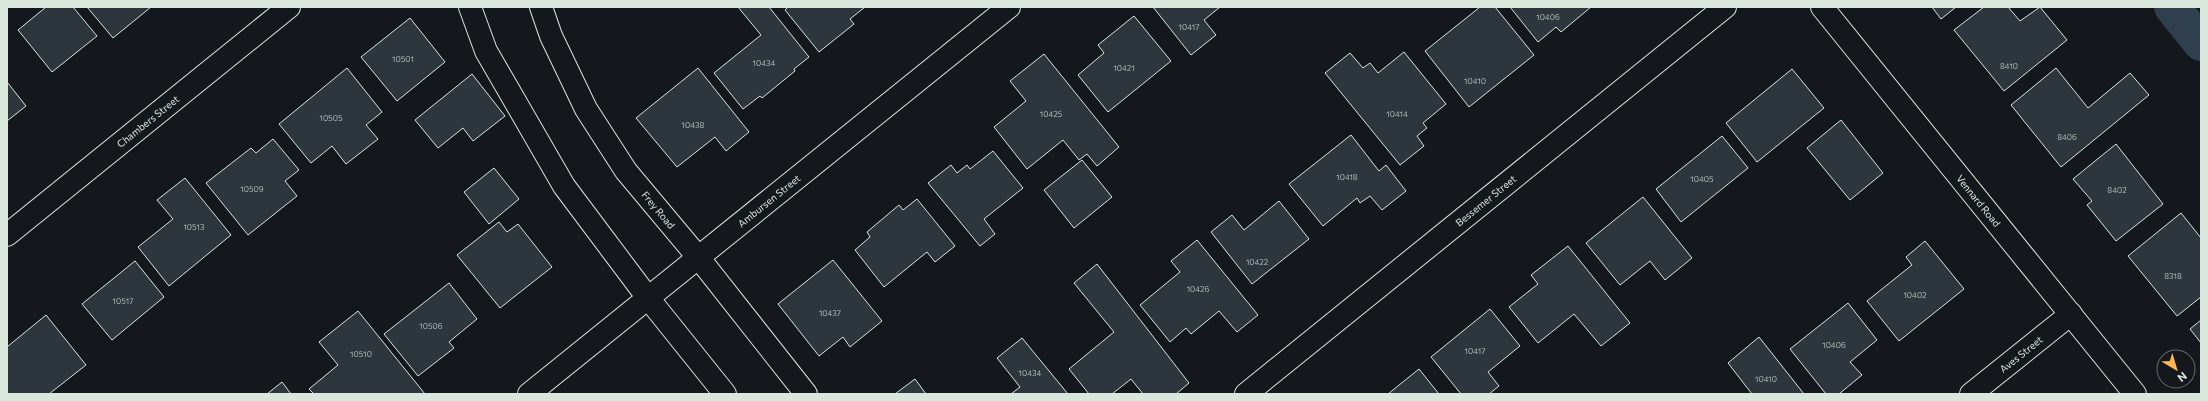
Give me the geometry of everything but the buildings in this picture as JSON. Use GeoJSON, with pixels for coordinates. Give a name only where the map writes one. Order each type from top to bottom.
{"type":"FeatureCollection","features":[{"type":"Feature","properties":{"kind":"street","name":"Chambers Street"},"geometry":{"type":"LineString","coordinates":[[7,235],[289,7]]}},
{"type":"Feature","properties":{"kind":"street"},"geometry":{"type":"LineString","coordinates":[[470,7],[486,51],[564,186],[648,298],[725,394]]}},
{"type":"Feature","properties":{"kind":"street","name":"Frey Road"},"geometry":{"type":"LineString","coordinates":[[541,7],[551,36],[586,109],[626,171],[698,257],[806,394]]}},
{"type":"Feature","properties":{"kind":"street","name":"Ambursen Street"},"geometry":{"type":"LineString","coordinates":[[529,394],[1009,7]]}},
{"type":"Feature","properties":{"kind":"street","name":"Bessemer Street"},"geometry":{"type":"LineString","coordinates":[[1246,394],[1725,7]]}},
{"type":"Feature","properties":{"kind":"street","name":"Vennard Road"},"geometry":{"type":"LineString","coordinates":[[1822,7],[2135,394]]}},
{"type":"Feature","properties":{"kind":"street","name":"Aves Street"},"geometry":{"type":"LineString","coordinates":[[1971,394],[2071,314]]}},
{"type":"Feature","properties":{"kind":"waterway"},"geometry":{"type":"LineString","coordinates":[[2172,7],[2201,43]]}}]}
